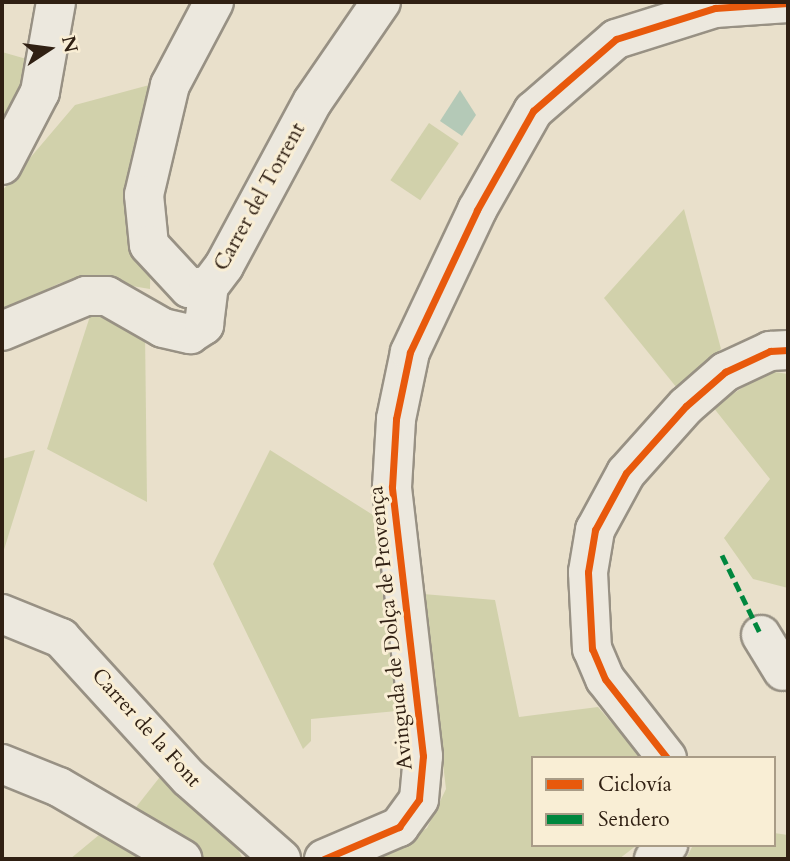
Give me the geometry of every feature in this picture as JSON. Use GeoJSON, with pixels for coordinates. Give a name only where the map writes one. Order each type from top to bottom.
{"type":"FeatureCollection","features":[{"type":"Feature","properties":{"kind":"street"},"geometry":{"type":"LineString","coordinates":[[2,165],[40,92],[56,2]]}},
{"type":"Feature","properties":{"kind":"street","name":"Carrer del Torrent"},"geometry":{"type":"LineString","coordinates":[[214,2],[164,102],[144,195],[149,245],[189,288],[209,286],[313,101],[381,2]]}},
{"type":"Feature","properties":{"kind":"street","name":"Avinguda de Dolça de Provença"},"geometry":{"type":"LineString","coordinates":[[324,859],[399,827],[419,799],[424,755],[392,487],[396,419],[410,352],[477,210],[533,111],[616,39],[715,8],[788,3]]}},
{"type":"Feature","properties":{"kind":"street"},"geometry":{"type":"LineString","coordinates":[[2,331],[86,296],[107,296],[163,328],[190,334],[204,325],[209,286]]}},
{"type":"Feature","properties":{"kind":"street"},"geometry":{"type":"LineString","coordinates":[[665,756],[605,679],[592,649],[588,572],[596,530],[626,473],[686,406],[725,372],[770,351],[788,350]]}},
{"type":"Feature","properties":{"kind":"street","name":"Carrer de la Font"},"geometry":{"type":"LineString","coordinates":[[2,614],[61,638],[189,778],[281,859]]}},
{"type":"Feature","properties":{"kind":"street"},"geometry":{"type":"LineString","coordinates":[[761,635],[787,675]]}},
{"type":"Feature","properties":{"kind":"street"},"geometry":{"type":"LineString","coordinates":[[2,764],[60,787],[182,859]]}},
{"type":"Feature","properties":{"kind":"shaded area"},"geometry":{"type":"Polygon","coordinates":[[[2,52],[30,60],[2,131],[2,52]]]}},
{"type":"Feature","properties":{"kind":"shaded area"},"geometry":{"type":"Polygon","coordinates":[[[153,84],[150,289],[90,279],[60,283],[2,311],[2,191],[75,105],[153,84]]]}},
{"type":"Feature","properties":{"kind":"shaded area"},"geometry":{"type":"Polygon","coordinates":[[[460,90],[476,115],[462,136],[440,121],[460,90]]]}},
{"type":"Feature","properties":{"kind":"shaded area"},"geometry":{"type":"Polygon","coordinates":[[[429,123],[459,143],[420,200],[390,180],[429,123]]]}},
{"type":"Feature","properties":{"kind":"shaded area"},"geometry":{"type":"Polygon","coordinates":[[[684,209],[721,349],[677,388],[604,298],[684,209]]]}},
{"type":"Feature","properties":{"kind":"shaded area"},"geometry":{"type":"Polygon","coordinates":[[[92,310],[145,330],[147,502],[47,449],[92,310]]]}},
{"type":"Feature","properties":{"kind":"shaded area"},"geometry":{"type":"Polygon","coordinates":[[[768,371],[788,374],[788,588],[753,579],[724,538],[770,479],[713,407],[768,371]]]}},
{"type":"Feature","properties":{"kind":"shaded area"},"geometry":{"type":"Polygon","coordinates":[[[35,450],[2,556],[2,459],[35,450]]]}},
{"type":"Feature","properties":{"kind":"shaded area"},"geometry":{"type":"Polygon","coordinates":[[[270,450],[373,515],[397,711],[311,719],[311,741],[303,749],[213,564],[270,450]]]}},
{"type":"Feature","properties":{"kind":"shaded area"},"geometry":{"type":"Polygon","coordinates":[[[423,594],[495,600],[519,717],[598,707],[640,756],[531,756],[531,847],[634,847],[619,859],[378,859],[427,828],[446,789],[423,594]]]}},
{"type":"Feature","properties":{"kind":"shaded area"},"geometry":{"type":"Polygon","coordinates":[[[163,773],[235,844],[243,859],[201,859],[133,811],[163,773]]]}},
{"type":"Feature","properties":{"kind":"shaded area"},"geometry":{"type":"Polygon","coordinates":[[[105,830],[166,859],[70,859],[105,830]]]}},
{"type":"Feature","properties":{"kind":"shaded area"},"geometry":{"type":"Polygon","coordinates":[[[776,833],[788,835],[788,859],[686,859],[692,847],[776,847],[776,833]]]}},
{"type":"Feature","properties":{"kind":"marked path"},"geometry":{"type":"LineString","coordinates":[[722,555],[761,635]]}},
{"type":"Feature","properties":{"kind":"cycle path"},"geometry":{"type":"LineString","coordinates":[[324,859],[399,827],[419,799],[423,756],[392,487],[396,419],[410,352],[477,210],[533,111],[616,39],[715,8],[788,3]]}},
{"type":"Feature","properties":{"kind":"cycle path"},"geometry":{"type":"LineString","coordinates":[[665,756],[605,679],[592,649],[588,572],[595,530],[626,473],[686,406],[725,372],[770,351],[788,350]]}}]}
